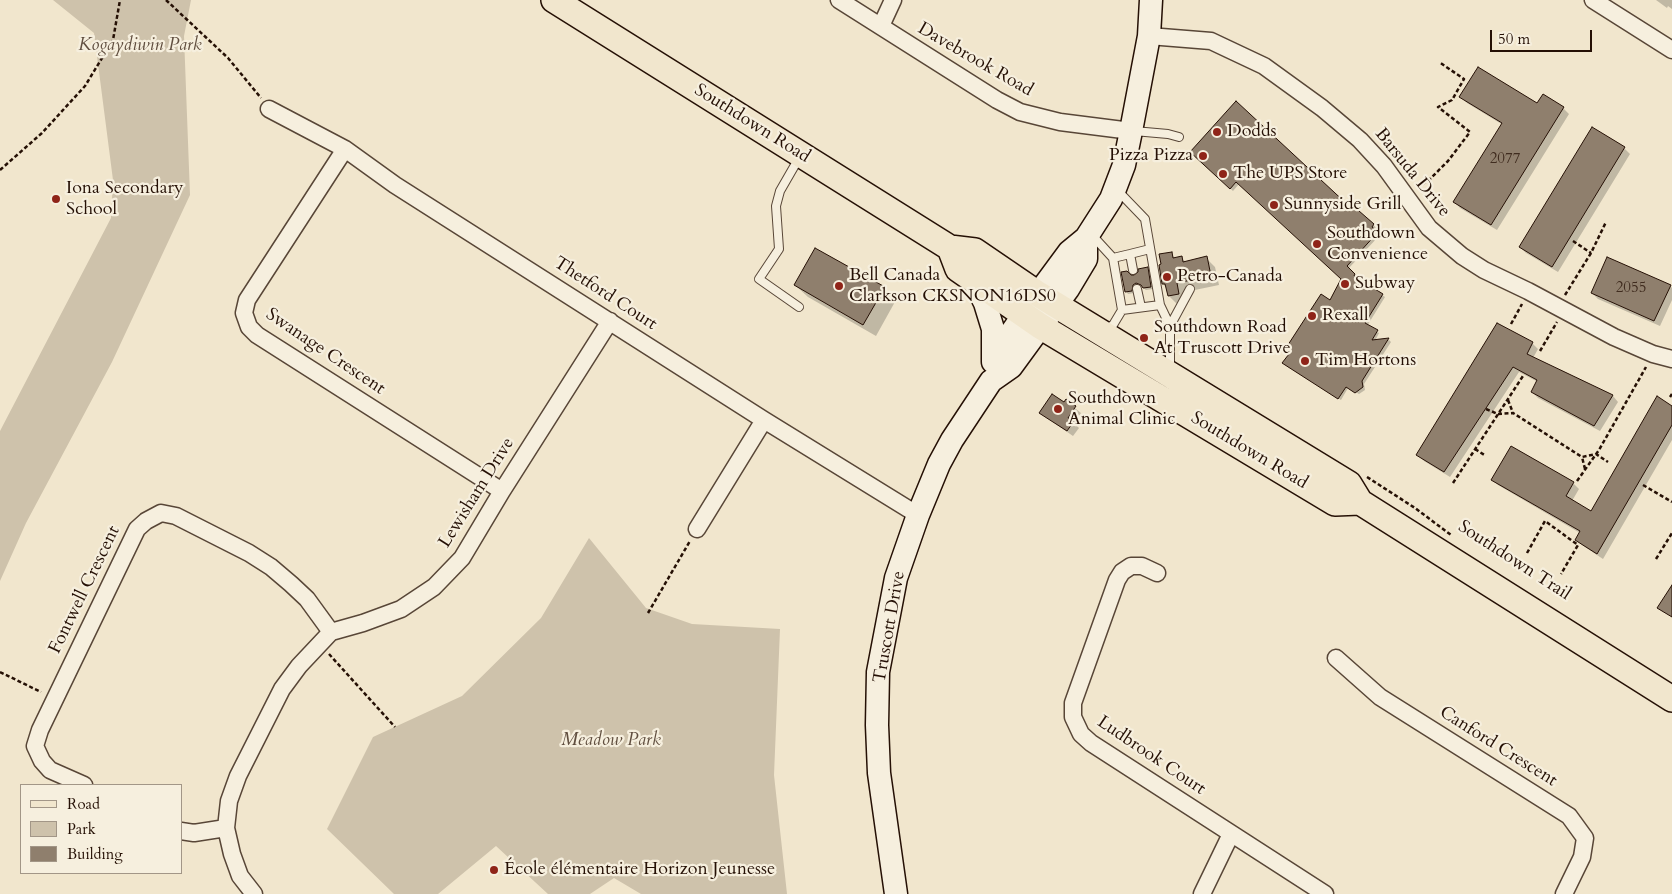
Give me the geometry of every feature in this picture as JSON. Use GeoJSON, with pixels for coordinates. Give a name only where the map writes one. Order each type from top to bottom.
{"type":"FeatureCollection","features":[{"type":"Feature","properties":{"kind":"main road","name":"Southdown Road"},"geometry":{"type":"LineString","coordinates":[[554,0],[950,248],[975,251],[1047,300],[1101,331],[1349,484],[1360,502],[1672,699]]}},
{"type":"Feature","properties":{"kind":"main road","name":"Southdown Road"},"geometry":{"type":"LineString","coordinates":[[950,248],[958,269],[1032,320],[1335,503],[1360,502]]}},
{"type":"Feature","properties":{"kind":"street","name":"Davebrook Road"},"geometry":{"type":"LineString","coordinates":[[839,0],[997,100],[1020,112],[1060,122],[1131,131]]}},
{"type":"Feature","properties":{"kind":"street"},"geometry":{"type":"LineString","coordinates":[[881,26],[893,0]]}},
{"type":"Feature","properties":{"kind":"street","name":"Truscott Drive"},"geometry":{"type":"LineString","coordinates":[[896,894],[879,773],[877,725],[878,672],[896,578],[918,515],[939,464],[952,440],[992,370],[1047,300],[1069,252],[1088,235],[1111,199],[1124,165],[1131,131],[1149,36],[1151,0]]}},
{"type":"Feature","properties":{"kind":"street"},"geometry":{"type":"LineString","coordinates":[[1594,0],[1672,50]]}},
{"type":"Feature","properties":{"kind":"street","name":"Barsuda Drive"},"geometry":{"type":"LineString","coordinates":[[1149,36],[1211,41],[1264,66],[1322,108],[1360,140],[1384,166],[1429,228],[1462,256],[1484,270],[1614,337],[1653,354],[1672,359]]}},
{"type":"Feature","properties":{"kind":"street","name":"Thetford Court"},"geometry":{"type":"LineString","coordinates":[[270,108],[345,149],[395,184],[764,420],[918,515]]}},
{"type":"Feature","properties":{"kind":"street","name":"Swanage Crescent"},"geometry":{"type":"LineString","coordinates":[[345,149],[247,300],[244,313],[249,327],[257,336],[502,491]]}},
{"type":"Feature","properties":{"kind":"street"},"geometry":{"type":"LineString","coordinates":[[973,279],[985,303],[993,329],[992,370]]}},
{"type":"Feature","properties":{"kind":"street","name":"Lewisham Drive"},"geometry":{"type":"LineString","coordinates":[[254,894],[240,876],[232,854],[226,828],[229,800],[238,776],[282,689],[298,666],[326,638],[401,608],[434,587],[462,558],[502,491],[610,321]]}},
{"type":"Feature","properties":{"kind":"street"},"geometry":{"type":"LineString","coordinates":[[697,529],[764,420]]}},
{"type":"Feature","properties":{"kind":"street","name":"Fontwell Crescent"},"geometry":{"type":"LineString","coordinates":[[82,784],[50,770],[42,761],[35,746],[40,730],[137,529],[146,521],[161,513],[176,516],[249,553],[271,567],[307,599],[326,638]]}},
{"type":"Feature","properties":{"kind":"street","name":"Ludbrook Court"},"geometry":{"type":"LineString","coordinates":[[1157,573],[1142,566],[1131,566],[1122,572],[1117,580],[1073,703],[1074,718],[1081,734],[1091,743],[1325,894]]}},
{"type":"Feature","properties":{"kind":"street","name":"Canford Crescent"},"geometry":{"type":"LineString","coordinates":[[1336,658],[1380,697],[1569,816],[1585,838],[1582,857],[1564,894]]}},
{"type":"Feature","properties":{"kind":"street"},"geometry":{"type":"LineString","coordinates":[[182,831],[194,833],[226,828]]}},
{"type":"Feature","properties":{"kind":"street"},"geometry":{"type":"LineString","coordinates":[[1202,894],[1231,834]]}},
{"type":"Feature","properties":{"kind":"lane"},"geometry":{"type":"LineString","coordinates":[[1131,131],[1179,136]]}},
{"type":"Feature","properties":{"kind":"lane"},"geometry":{"type":"LineString","coordinates":[[799,307],[759,280],[779,249],[776,206],[780,191],[801,154]]}},
{"type":"Feature","properties":{"kind":"lane"},"geometry":{"type":"LineString","coordinates":[[1115,188],[1144,219],[1160,305],[1170,326],[1170,374]]}},
{"type":"Feature","properties":{"kind":"lane"},"geometry":{"type":"LineString","coordinates":[[1088,235],[1113,258],[1122,310],[1113,325],[1101,331]]}},
{"type":"Feature","properties":{"kind":"lane"},"geometry":{"type":"LineString","coordinates":[[1113,258],[1150,249]]}},
{"type":"Feature","properties":{"kind":"lane"},"geometry":{"type":"LineString","coordinates":[[1130,254],[1134,270]]}},
{"type":"Feature","properties":{"kind":"lane"},"geometry":{"type":"LineString","coordinates":[[1137,289],[1141,307]]}},
{"type":"Feature","properties":{"kind":"lane"},"geometry":{"type":"LineString","coordinates":[[1170,326],[1190,289]]}},
{"type":"Feature","properties":{"kind":"lane"},"geometry":{"type":"LineString","coordinates":[[1122,310],[1160,305]]}},
{"type":"Feature","properties":{"kind":"path"},"geometry":{"type":"LineString","coordinates":[[0,170],[42,133],[85,86],[113,40],[120,0]]}},
{"type":"Feature","properties":{"kind":"path"},"geometry":{"type":"LineString","coordinates":[[166,0],[228,58],[270,108]]}},
{"type":"Feature","properties":{"kind":"path"},"geometry":{"type":"LineString","coordinates":[[1405,196],[1430,179],[1448,161],[1470,132],[1438,108],[1452,100],[1464,79],[1439,62]]}},
{"type":"Feature","properties":{"kind":"path"},"geometry":{"type":"LineString","coordinates":[[1540,351],[1560,308],[1606,222]]}},
{"type":"Feature","properties":{"kind":"path"},"geometry":{"type":"LineString","coordinates":[[1573,241],[1591,253]]}},
{"type":"Feature","properties":{"kind":"path"},"geometry":{"type":"LineString","coordinates":[[1511,324],[1528,291]]}},
{"type":"Feature","properties":{"kind":"path"},"geometry":{"type":"LineString","coordinates":[[1577,481],[1596,454],[1653,354]]}},
{"type":"Feature","properties":{"kind":"path"},"geometry":{"type":"LineString","coordinates":[[1453,483],[1523,376]]}},
{"type":"Feature","properties":{"kind":"path"},"geometry":{"type":"LineString","coordinates":[[1508,400],[1513,414]]}},
{"type":"Feature","properties":{"kind":"path"},"geometry":{"type":"LineString","coordinates":[[1486,409],[1498,414],[1513,414],[1582,457],[1596,454],[1608,462]]}},
{"type":"Feature","properties":{"kind":"path"},"geometry":{"type":"LineString","coordinates":[[1475,449],[1486,456]]}},
{"type":"Feature","properties":{"kind":"path"},"geometry":{"type":"LineString","coordinates":[[1582,457],[1585,469]]}},
{"type":"Feature","properties":{"kind":"path","name":"Southdown Trail"},"geometry":{"type":"LineString","coordinates":[[1362,474],[1415,508],[1453,537]]}},
{"type":"Feature","properties":{"kind":"path"},"geometry":{"type":"LineString","coordinates":[[1643,485],[1672,502]]}},
{"type":"Feature","properties":{"kind":"path"},"geometry":{"type":"LineString","coordinates":[[1528,553],[1545,521],[1578,545],[1561,574]]}},
{"type":"Feature","properties":{"kind":"path"},"geometry":{"type":"LineString","coordinates":[[648,613],[697,529]]}},
{"type":"Feature","properties":{"kind":"path"},"geometry":{"type":"LineString","coordinates":[[1656,559],[1671,535]]}},
{"type":"Feature","properties":{"kind":"path"},"geometry":{"type":"LineString","coordinates":[[326,638],[336,663],[395,727]]}},
{"type":"Feature","properties":{"kind":"path"},"geometry":{"type":"LineString","coordinates":[[0,672],[55,699]]}},
{"type":"Feature","properties":{"kind":"green space","name":"Kogaydiwin Park"},"geometry":{"type":"Polygon","coordinates":[[[53,0],[191,0],[184,36],[190,195],[112,362],[26,523],[0,581],[0,431],[111,218],[113,180],[94,33],[53,0]]]}},
{"type":"Feature","properties":{"kind":"green space","name":"Meadow Park"},"geometry":{"type":"Polygon","coordinates":[[[589,538],[646,608],[692,624],[780,629],[774,775],[787,894],[641,894],[614,878],[590,894],[548,894],[496,846],[438,894],[394,894],[327,829],[373,737],[462,696],[541,618],[589,538]]]}},
{"type":"Feature","properties":{"kind":"building"},"geometry":{"type":"Polygon","coordinates":[[[1478,67],[1537,103],[1543,94],[1564,107],[1491,225],[1453,202],[1502,123],[1459,97],[1478,67]]]}},
{"type":"Feature","properties":{"kind":"building"},"geometry":{"type":"Polygon","coordinates":[[[1236,101],[1349,206],[1351,204],[1374,224],[1372,227],[1378,232],[1347,266],[1355,274],[1354,276],[1383,294],[1365,323],[1378,330],[1372,340],[1389,338],[1362,381],[1363,387],[1355,393],[1346,387],[1338,399],[1282,363],[1289,354],[1284,351],[1321,294],[1330,300],[1341,279],[1236,182],[1230,189],[1190,152],[1236,101]]]}},
{"type":"Feature","properties":{"kind":"building"},"geometry":{"type":"Polygon","coordinates":[[[1592,127],[1625,147],[1552,267],[1519,247],[1592,127]]]}},
{"type":"Feature","properties":{"kind":"building","name":"Bell Canada Clarkson CKSNON16DS0"},"geometry":{"type":"Polygon","coordinates":[[[815,248],[885,287],[863,325],[794,285],[815,248]]]}},
{"type":"Feature","properties":{"kind":"building"},"geometry":{"type":"Polygon","coordinates":[[[1172,252],[1173,258],[1182,256],[1183,262],[1207,256],[1211,276],[1177,283],[1179,294],[1168,296],[1165,284],[1162,284],[1159,254],[1172,252]]]}},
{"type":"Feature","properties":{"kind":"building"},"geometry":{"type":"Polygon","coordinates":[[[1607,257],[1671,285],[1654,321],[1591,293],[1607,257]]]}},
{"type":"Feature","properties":{"kind":"building"},"geometry":{"type":"Polygon","coordinates":[[[1148,267],[1151,287],[1143,288],[1136,283],[1133,285],[1132,291],[1125,292],[1121,272],[1127,271],[1134,275],[1138,272],[1138,269],[1148,267]]]}},
{"type":"Feature","properties":{"kind":"building"},"geometry":{"type":"Polygon","coordinates":[[[1497,323],[1533,342],[1527,354],[1613,395],[1594,426],[1531,392],[1537,380],[1513,367],[1444,472],[1416,455],[1497,323]]]}},
{"type":"Feature","properties":{"kind":"building","name":"Southdown Animal Clinic"},"geometry":{"type":"Polygon","coordinates":[[[1052,394],[1064,402],[1066,399],[1076,406],[1068,418],[1074,421],[1067,431],[1039,413],[1052,394]]]}},
{"type":"Feature","properties":{"kind":"building"},"geometry":{"type":"Polygon","coordinates":[[[1657,396],[1672,406],[1672,425],[1597,554],[1575,540],[1580,531],[1491,480],[1511,446],[1574,482],[1566,496],[1591,511],[1657,396]]]}},
{"type":"Feature","properties":{"kind":"building"},"geometry":{"type":"Polygon","coordinates":[[[1672,585],[1672,617],[1657,608],[1672,585]]]}},
{"type":"Feature","properties":{"kind":"place","name":"Dodds"},"geometry":{"type":"Point","coordinates":[1217,132]}},
{"type":"Feature","properties":{"kind":"place","name":"Pizza Pizza"},"geometry":{"type":"Point","coordinates":[1203,156]}},
{"type":"Feature","properties":{"kind":"place","name":"The UPS Store"},"geometry":{"type":"Point","coordinates":[1223,174]}},
{"type":"Feature","properties":{"kind":"place","name":"Iona Secondary School"},"geometry":{"type":"Point","coordinates":[56,199]}},
{"type":"Feature","properties":{"kind":"place","name":"Sunnyside Grill"},"geometry":{"type":"Point","coordinates":[1274,205]}},
{"type":"Feature","properties":{"kind":"place","name":"Southdown Convenience"},"geometry":{"type":"Point","coordinates":[1317,244]}},
{"type":"Feature","properties":{"kind":"place","name":"Petro-Canada"},"geometry":{"type":"Point","coordinates":[1167,277]}},
{"type":"Feature","properties":{"kind":"place","name":"Subway"},"geometry":{"type":"Point","coordinates":[1345,284]}},
{"type":"Feature","properties":{"kind":"place","name":"Bell Canada Clarkson CKSNON16DS0"},"geometry":{"type":"Point","coordinates":[839,286]}},
{"type":"Feature","properties":{"kind":"place","name":"Rexall"},"geometry":{"type":"Point","coordinates":[1312,316]}},
{"type":"Feature","properties":{"kind":"place","name":"Southdown Road At Truscott Drive"},"geometry":{"type":"Point","coordinates":[1144,338]}},
{"type":"Feature","properties":{"kind":"place","name":"Tim Hortons"},"geometry":{"type":"Point","coordinates":[1305,361]}},
{"type":"Feature","properties":{"kind":"place","name":"Southdown Animal Clinic"},"geometry":{"type":"Point","coordinates":[1058,409]}},
{"type":"Feature","properties":{"kind":"place","name":"École élémentaire Horizon Jeunesse"},"geometry":{"type":"Point","coordinates":[494,870]}}]}
